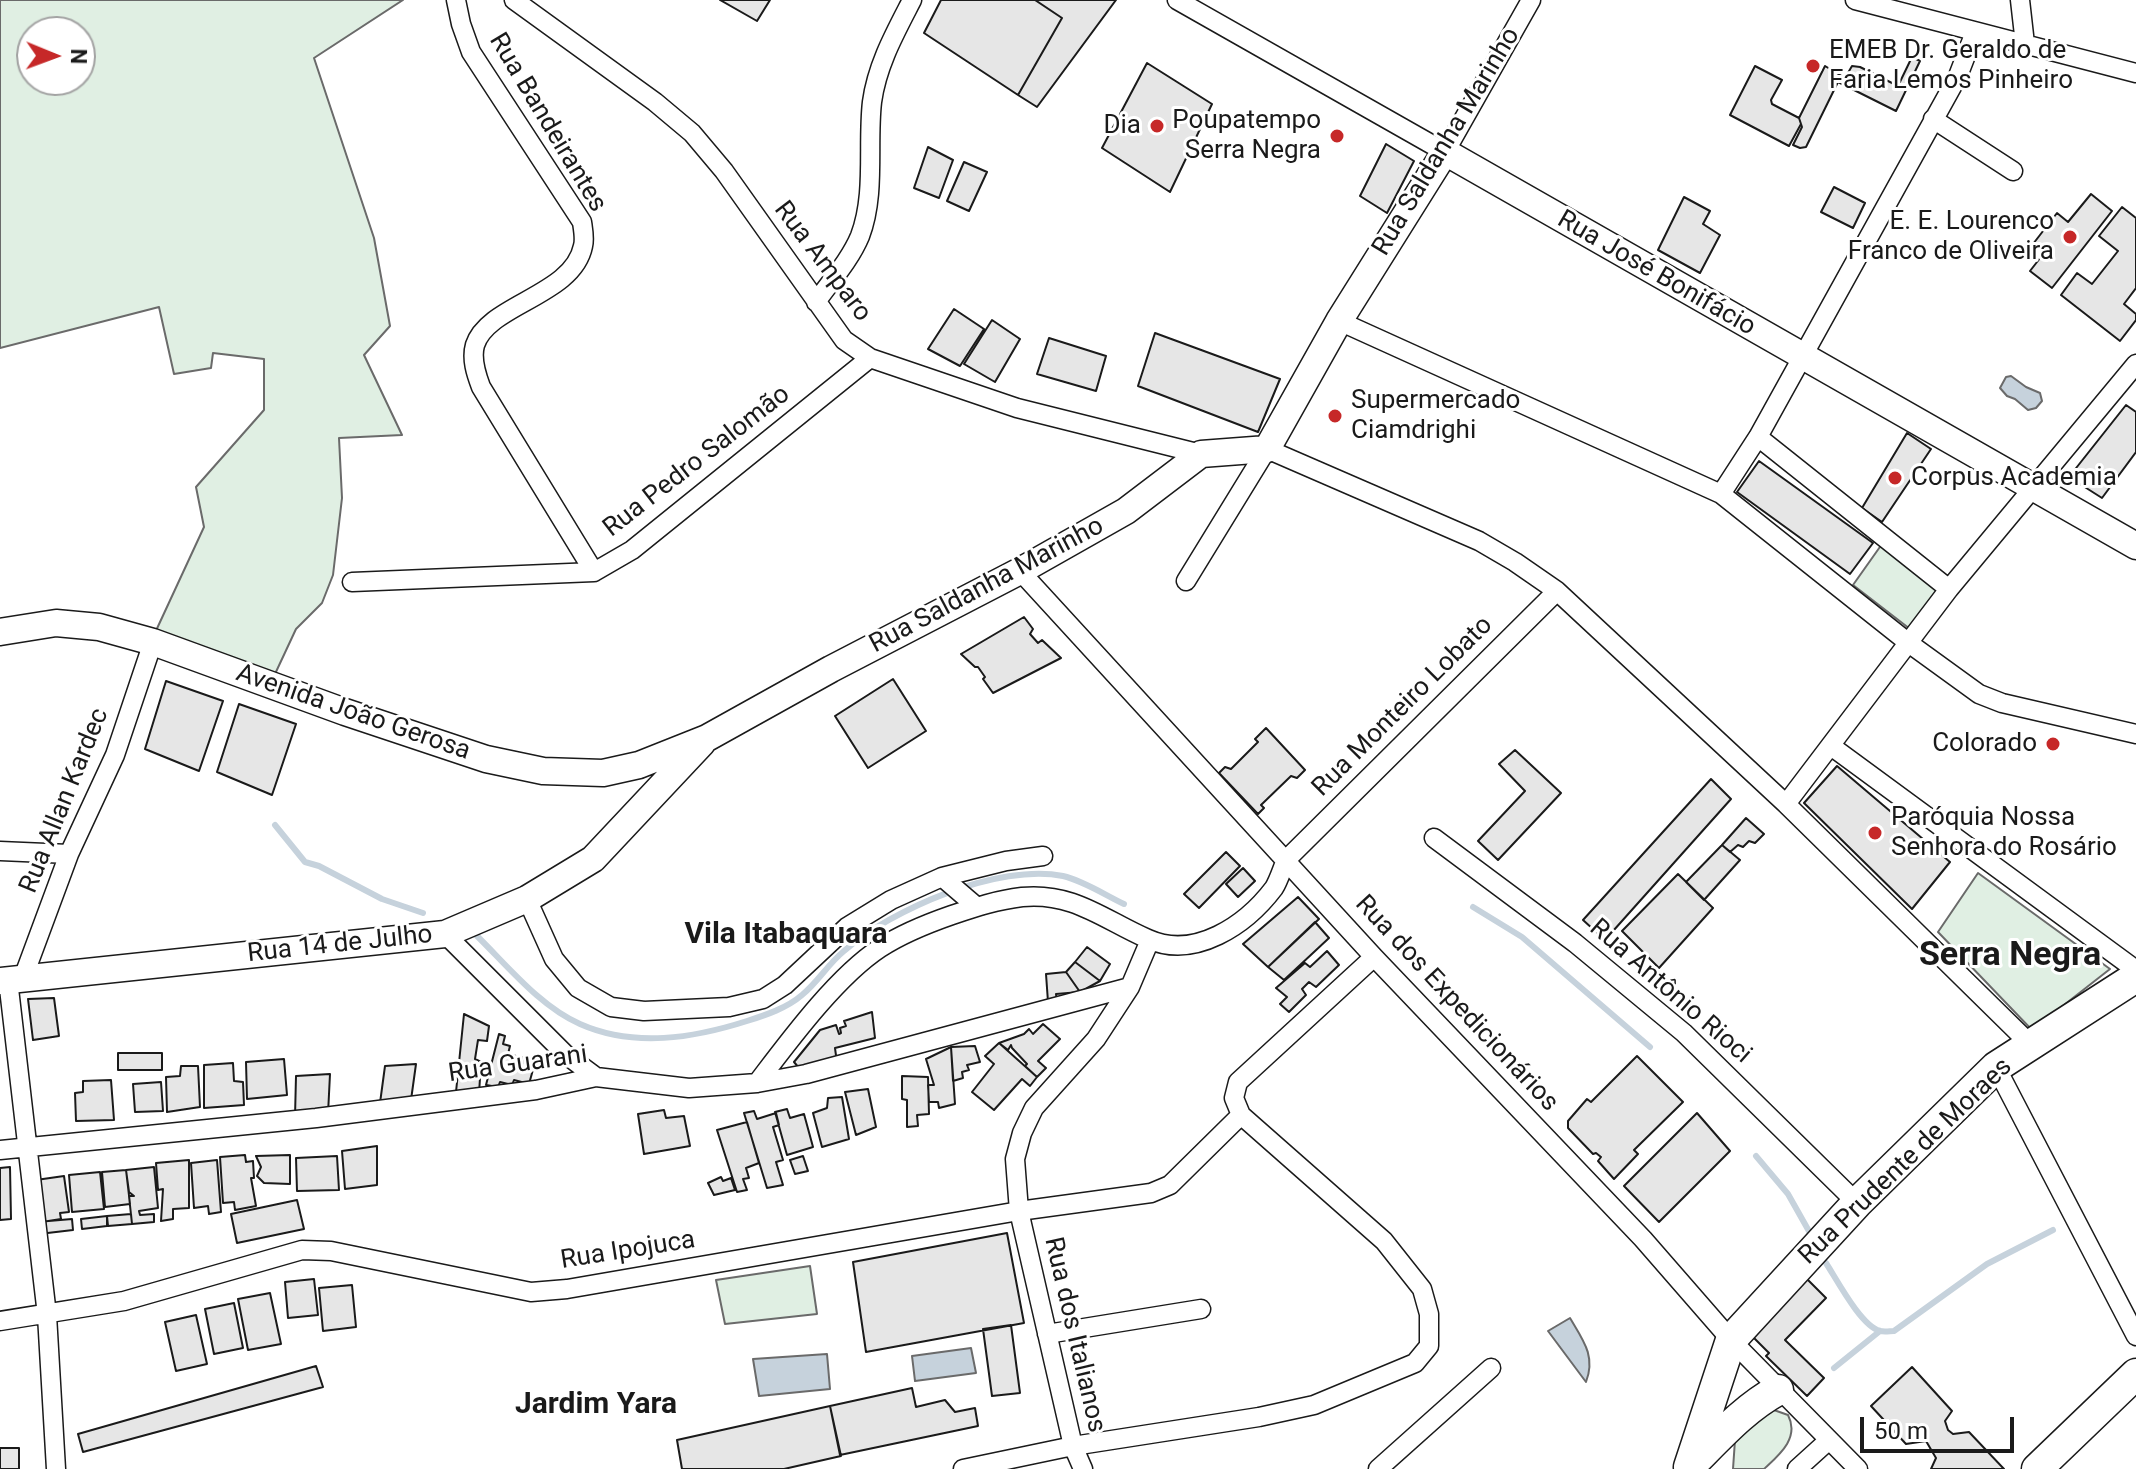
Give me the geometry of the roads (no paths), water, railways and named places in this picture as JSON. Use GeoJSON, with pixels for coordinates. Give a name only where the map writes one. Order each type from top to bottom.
{"type":"FeatureCollection","features":[{"type":"Feature","properties":{"kind":"main road","name":"Rua Saldanha Marinho"},"geometry":{"type":"LineString","coordinates":[[1267,449],[1339,321],[1445,152]]}},
{"type":"Feature","properties":{"kind":"main road","name":"Rua José Bonifácio"},"geometry":{"type":"LineString","coordinates":[[1445,152],[2136,546]]}},
{"type":"Feature","properties":{"kind":"main road"},"geometry":{"type":"LineString","coordinates":[[1201,454],[1267,449]]}},
{"type":"Feature","properties":{"kind":"main road","name":"Rua Saldanha Marinho"},"geometry":{"type":"LineString","coordinates":[[707,738],[1126,511],[1201,454]]}},
{"type":"Feature","properties":{"kind":"main road","name":"Avenida João Gerosa"},"geometry":{"type":"LineString","coordinates":[[0,632],[56,623],[99,627],[153,642],[486,759],[543,771],[603,773],[639,765],[707,738]]}},
{"type":"Feature","properties":{"kind":"main road","name":"Rua 14 de Julho"},"geometry":{"type":"LineString","coordinates":[[10,980],[445,934],[527,899],[593,859],[707,738]]}},
{"type":"Feature","properties":{"kind":"main road","name":"Rua Prudente de Moraes"},"geometry":{"type":"LineString","coordinates":[[1731,1340],[1857,1203],[1996,1067],[2136,977]]}},
{"type":"Feature","properties":{"kind":"main road"},"geometry":{"type":"LineString","coordinates":[[1688,1468],[1731,1340]]}},
{"type":"Feature","properties":{"kind":"main road"},"geometry":{"type":"LineString","coordinates":[[2037,1469],[2136,1374]]}},
{"type":"Feature","properties":{"kind":"main road"},"geometry":{"type":"LineString","coordinates":[[1688,1468],[1740,1416],[1778,1390]]}},
{"type":"Feature","properties":{"kind":"street","name":"Rua Bandeirantes"},"geometry":{"type":"LineString","coordinates":[[456,0],[471,52],[582,222],[584,244],[578,263],[562,279],[486,327],[475,344],[474,368],[481,387],[594,572]]}},
{"type":"Feature","properties":{"kind":"street","name":"Rua Amparo"},"geometry":{"type":"LineString","coordinates":[[514,0],[655,102],[692,133],[724,171],[844,340],[870,358],[1017,408],[1201,454]]}},
{"type":"Feature","properties":{"kind":"street"},"geometry":{"type":"LineString","coordinates":[[816,302],[860,235],[869,191],[872,104],[876,80],[886,51],[912,0]]}},
{"type":"Feature","properties":{"kind":"street","name":"Rua José Bonifácio"},"geometry":{"type":"LineString","coordinates":[[1177,0],[1445,152]]}},
{"type":"Feature","properties":{"kind":"street","name":"Rua Saldanha Marinho"},"geometry":{"type":"LineString","coordinates":[[1445,152],[1531,0]]}},
{"type":"Feature","properties":{"kind":"street"},"geometry":{"type":"LineString","coordinates":[[1855,0],[2136,73]]}},
{"type":"Feature","properties":{"kind":"street"},"geometry":{"type":"LineString","coordinates":[[2020,0],[2025,44]]}},
{"type":"Feature","properties":{"kind":"street"},"geometry":{"type":"LineString","coordinates":[[1721,494],[1758,437],[1958,76],[1975,32]]}},
{"type":"Feature","properties":{"kind":"street"},"geometry":{"type":"LineString","coordinates":[[1933,119],[2013,171]]}},
{"type":"Feature","properties":{"kind":"street"},"geometry":{"type":"LineString","coordinates":[[1339,321],[1721,494],[1910,644],[1979,694],[2002,703],[2136,734]]}},
{"type":"Feature","properties":{"kind":"street","name":"Rua Pedro Salomão"},"geometry":{"type":"LineString","coordinates":[[352,582],[594,572],[632,550],[870,358]]}},
{"type":"Feature","properties":{"kind":"street"},"geometry":{"type":"LineString","coordinates":[[1786,804],[1949,589],[2136,364]]}},
{"type":"Feature","properties":{"kind":"street"},"geometry":{"type":"LineString","coordinates":[[1758,437],[1949,589]]}},
{"type":"Feature","properties":{"kind":"street"},"geometry":{"type":"LineString","coordinates":[[1267,449],[1479,541],[1557,591],[1786,804],[2031,1045]]}},
{"type":"Feature","properties":{"kind":"street","name":"Rua Saldanha Marinho"},"geometry":{"type":"LineString","coordinates":[[1186,581],[1267,449]]}},
{"type":"Feature","properties":{"kind":"street","name":"Rua dos Expedicionários"},"geometry":{"type":"LineString","coordinates":[[1020,571],[1374,957],[1643,1239],[1731,1340],[1858,1469]]}},
{"type":"Feature","properties":{"kind":"street","name":"Rua Monteiro Lobato"},"geometry":{"type":"LineString","coordinates":[[1150,940],[1175,944],[1221,936],[1237,925],[1275,886],[1286,860],[1557,591]]}},
{"type":"Feature","properties":{"kind":"street","name":"Rua Allan Kardec"},"geometry":{"type":"LineString","coordinates":[[10,980],[115,755],[153,642]]}},
{"type":"Feature","properties":{"kind":"street"},"geometry":{"type":"LineString","coordinates":[[1831,746],[2136,970]]}},
{"type":"Feature","properties":{"kind":"street","name":"Rua Antônio Rioci"},"geometry":{"type":"LineString","coordinates":[[1434,838],[1575,943],[1684,1033],[1857,1203]]}},
{"type":"Feature","properties":{"kind":"street"},"geometry":{"type":"LineString","coordinates":[[0,851],[69,854]]}},
{"type":"Feature","properties":{"kind":"street"},"geometry":{"type":"LineString","coordinates":[[527,899],[554,959],[578,988],[611,1007],[644,1011],[729,1007],[763,999],[778,990],[847,927],[891,900],[944,879],[1006,861],[1043,856]]}},
{"type":"Feature","properties":{"kind":"street"},"geometry":{"type":"LineString","coordinates":[[944,879],[973,904]]}},
{"type":"Feature","properties":{"kind":"street"},"geometry":{"type":"LineString","coordinates":[[757,1083],[842,981],[878,949],[915,928],[973,904],[1027,897],[1058,898],[1087,906],[1150,940]]}},
{"type":"Feature","properties":{"kind":"street"},"geometry":{"type":"LineString","coordinates":[[445,934],[565,1054],[596,1077]]}},
{"type":"Feature","properties":{"kind":"street","name":"Rua dos Italianos"},"geometry":{"type":"LineString","coordinates":[[1083,1469],[1073,1446],[1019,1211],[1015,1159],[1022,1133],[1034,1108],[1096,1039],[1130,987],[1150,940]]}},
{"type":"Feature","properties":{"kind":"street"},"geometry":{"type":"LineString","coordinates":[[963,1469],[1073,1446],[1259,1417],[1314,1405],[1415,1363],[1429,1346],[1429,1314],[1422,1289],[1384,1241],[1241,1115],[1234,1098],[1238,1082],[1374,957]]}},
{"type":"Feature","properties":{"kind":"street"},"geometry":{"type":"LineString","coordinates":[[10,980],[26,1147],[47,1315],[56,1469]]}},
{"type":"Feature","properties":{"kind":"street","name":"Rua Guarani"},"geometry":{"type":"LineString","coordinates":[[0,1150],[316,1118],[536,1090],[596,1077],[689,1088],[757,1083],[806,1074],[1130,987]]}},
{"type":"Feature","properties":{"kind":"street"},"geometry":{"type":"LineString","coordinates":[[1996,1067],[2136,1336]]}},
{"type":"Feature","properties":{"kind":"street","name":"Rua Ipojuca"},"geometry":{"type":"LineString","coordinates":[[0,1321],[124,1301],[302,1250],[331,1251],[531,1292],[567,1289],[1019,1211],[1162,1190],[1241,1115]]}},
{"type":"Feature","properties":{"kind":"street"},"geometry":{"type":"LineString","coordinates":[[1047,1334],[1201,1309]]}},
{"type":"Feature","properties":{"kind":"street"},"geometry":{"type":"LineString","coordinates":[[1378,1469],[1491,1368]]}},
{"type":"Feature","properties":{"kind":"street"},"geometry":{"type":"LineString","coordinates":[[1797,1469],[1829,1440]]}},
{"type":"Feature","properties":{"kind":"waterway"},"geometry":{"type":"LineString","coordinates":[[275,825],[305,862],[319,866],[382,899],[423,913]]}},
{"type":"Feature","properties":{"kind":"waterway"},"geometry":{"type":"LineString","coordinates":[[474,933],[524,983],[565,1016],[580,1024],[621,1036],[664,1038],[727,1027],[783,1007],[802,995],[838,956],[865,935],[918,905],[978,883],[1009,876],[1063,876],[1124,904]]}},
{"type":"Feature","properties":{"kind":"waterway"},"geometry":{"type":"LineString","coordinates":[[1473,907],[1522,937],[1650,1047]]}},
{"type":"Feature","properties":{"kind":"waterway"},"geometry":{"type":"LineString","coordinates":[[1756,1156],[1788,1194],[1810,1233]]}},
{"type":"Feature","properties":{"kind":"waterway"},"geometry":{"type":"LineString","coordinates":[[1826,1263],[1865,1321],[1880,1331],[1894,1331],[1987,1264],[2053,1230]]}},
{"type":"Feature","properties":{"kind":"waterway"},"geometry":{"type":"LineString","coordinates":[[1834,1368],[1880,1331]]}},
{"type":"Feature","properties":{"kind":"place","name":"EMEB Dr. Geraldo de Faria Lemos Pinheiro"},"geometry":{"type":"Point","coordinates":[1813,66]}},
{"type":"Feature","properties":{"kind":"place","name":"Dia"},"geometry":{"type":"Point","coordinates":[1157,126]}},
{"type":"Feature","properties":{"kind":"place","name":"Poupatempo Serra Negra"},"geometry":{"type":"Point","coordinates":[1337,136]}},
{"type":"Feature","properties":{"kind":"place","name":"E. E. Lourenco Franco de Oliveira"},"geometry":{"type":"Point","coordinates":[2070,237]}},
{"type":"Feature","properties":{"kind":"place","name":"Supermercado Ciamdrighi"},"geometry":{"type":"Point","coordinates":[1335,416]}},
{"type":"Feature","properties":{"kind":"place","name":"Corpus Academia"},"geometry":{"type":"Point","coordinates":[1895,478]}},
{"type":"Feature","properties":{"kind":"place","name":"Colorado"},"geometry":{"type":"Point","coordinates":[2053,744]}},
{"type":"Feature","properties":{"kind":"place","name":"Paróquia Nossa Senhora do Rosário"},"geometry":{"type":"Point","coordinates":[1875,833]}},
{"type":"Feature","properties":{"kind":"district","name":"Vila Itabaquara"},"geometry":{"type":"Point","coordinates":[786,935]}},
{"type":"Feature","properties":{"kind":"district","name":"Serra Negra"},"geometry":{"type":"Point","coordinates":[2010,956]}},
{"type":"Feature","properties":{"kind":"district","name":"Jardim Yara"},"geometry":{"type":"Point","coordinates":[596,1405]}}]}
